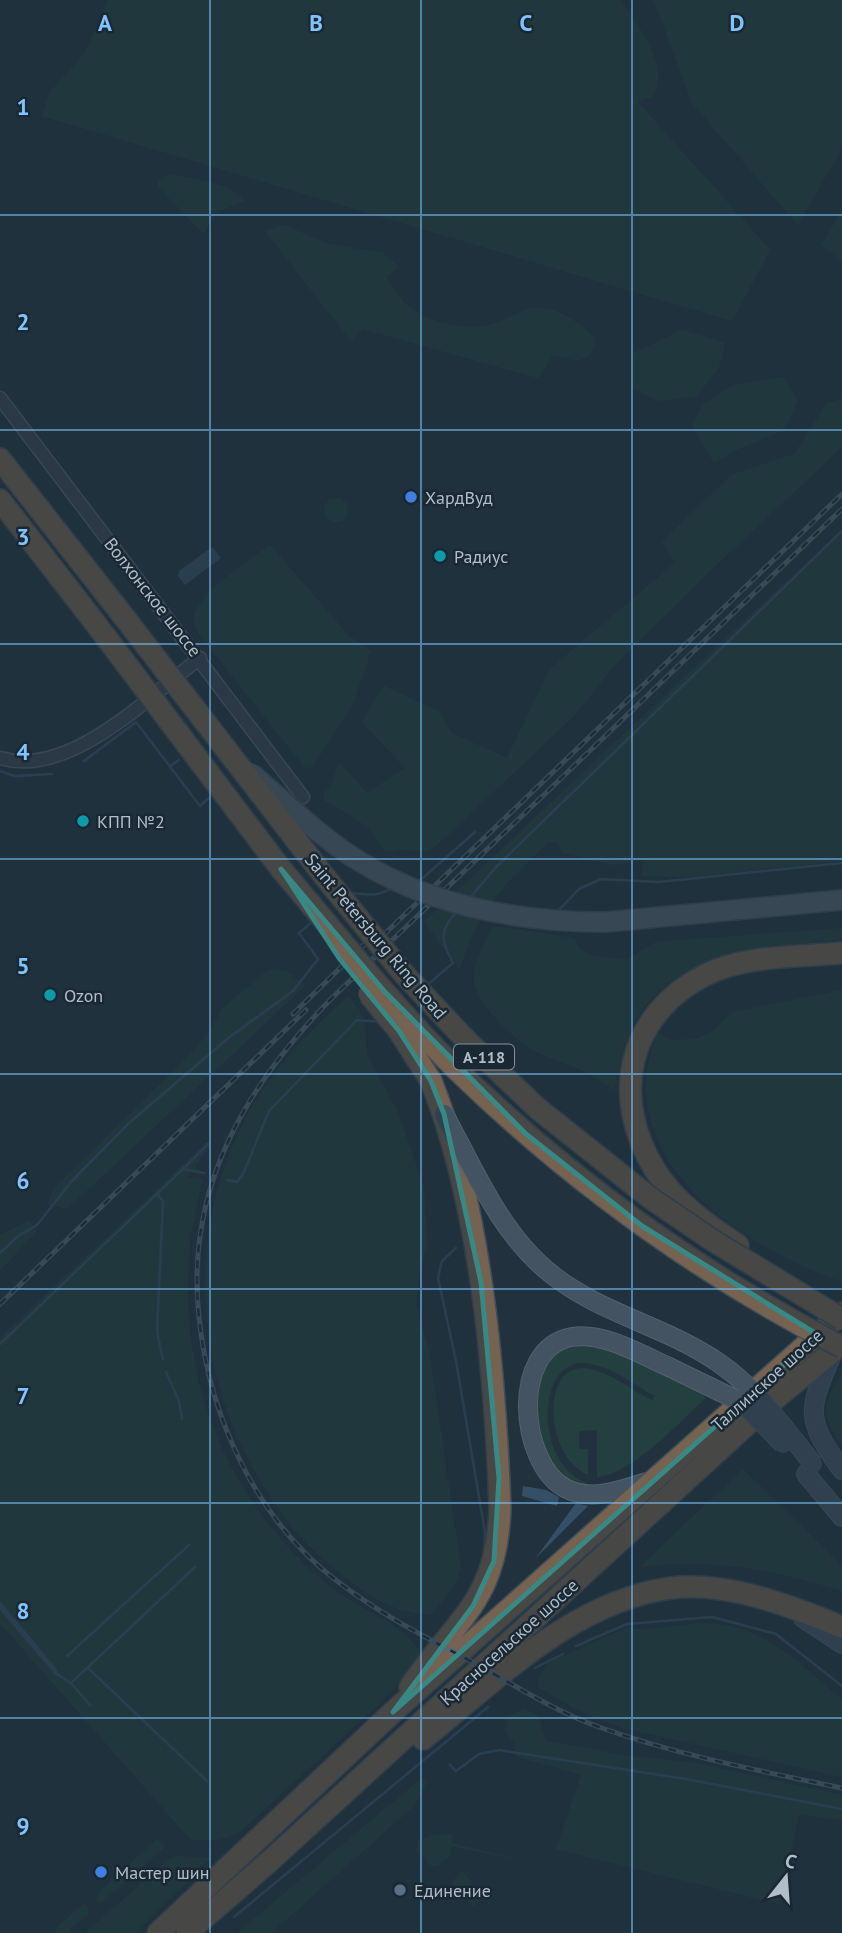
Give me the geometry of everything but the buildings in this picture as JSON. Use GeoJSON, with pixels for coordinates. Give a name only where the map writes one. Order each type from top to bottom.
{"type":"FeatureCollection","features":[{"type":"Feature","properties":{"kind":"highway","name":"Saint Petersburg Ring Road"},"geometry":{"type":"LineString","coordinates":[[0,459],[121,612],[199,717],[403,973],[468,1042],[537,1108],[649,1197],[712,1240],[842,1319]]}},
{"type":"Feature","properties":{"kind":"highway","name":"Saint Petersburg Ring Road"},"geometry":{"type":"LineString","coordinates":[[0,500],[281,869],[385,992],[454,1067],[526,1134],[642,1226],[839,1348]]}},
{"type":"Feature","properties":{"kind":"highway"},"geometry":{"type":"LineString","coordinates":[[281,869],[339,958],[416,1055],[444,1114],[481,1282],[499,1478],[499,1538],[494,1561],[473,1606],[428,1660],[393,1712]]}},
{"type":"Feature","properties":{"kind":"highway"},"geometry":{"type":"LineString","coordinates":[[842,953],[754,962],[708,973],[668,1000],[650,1020],[636,1052],[630,1083],[632,1110],[656,1171],[688,1209],[793,1281],[842,1307]]}},
{"type":"Feature","properties":{"kind":"highway","name":"Таллинское шоссе"},"geometry":{"type":"LineString","coordinates":[[692,1446],[842,1313]]}},
{"type":"Feature","properties":{"kind":"highway","name":"Красносельское шоссе"},"geometry":{"type":"LineString","coordinates":[[187,1933],[271,1860],[776,1398],[839,1348]]}},
{"type":"Feature","properties":{"kind":"highway","name":"Красносельское шоссе"},"geometry":{"type":"LineString","coordinates":[[158,1933],[393,1712],[692,1446]]}},
{"type":"Feature","properties":{"kind":"highway"},"geometry":{"type":"LineString","coordinates":[[271,1860],[570,1623],[615,1603],[672,1588],[734,1591],[765,1599],[842,1627]]}},
{"type":"Feature","properties":{"kind":"main road"},"geometry":{"type":"LineString","coordinates":[[199,717],[250,772],[332,842],[390,878],[428,895],[502,914],[540,920],[606,922],[842,900]]}},
{"type":"Feature","properties":{"kind":"main road"},"geometry":{"type":"LineString","coordinates":[[444,1114],[496,1210],[518,1242],[548,1272],[579,1294],[690,1346],[742,1379],[776,1417],[842,1517]]}},
{"type":"Feature","properties":{"kind":"main road"},"geometry":{"type":"LineString","coordinates":[[654,1480],[606,1493],[584,1495],[565,1489],[550,1477],[541,1464],[532,1431],[528,1388],[540,1357],[555,1344],[570,1338],[605,1340],[743,1402],[842,1502]]}},
{"type":"Feature","properties":{"kind":"main road"},"geometry":{"type":"LineString","coordinates":[[839,1348],[812,1402],[823,1445],[842,1470]]}},
{"type":"Feature","properties":{"kind":"main road"},"geometry":{"type":"LineString","coordinates":[[765,1599],[809,1621],[842,1644]]}},
{"type":"Feature","properties":{"kind":"street","name":"Волхонское шоссе"},"geometry":{"type":"LineString","coordinates":[[0,398],[303,797]]}},
{"type":"Feature","properties":{"kind":"street"},"geometry":{"type":"LineString","coordinates":[[0,758],[27,762],[45,761],[79,748],[200,658]]}},
{"type":"Feature","properties":{"kind":"highlighted area"},"geometry":{"type":"Polygon","coordinates":[[[281,869],[385,992],[526,1134],[642,1226],[818,1335],[393,1712],[473,1606],[494,1561],[499,1478],[481,1282],[444,1114],[431,1081],[399,1031],[339,958],[281,869]]]}},
{"type":"Feature","properties":{"kind":"green space"},"geometry":{"type":"Polygon","coordinates":[[[108,0],[621,0],[650,45],[658,70],[654,96],[637,101],[770,250],[732,321],[42,116],[50,92],[85,53],[108,0]]]}},
{"type":"Feature","properties":{"kind":"green space"},"geometry":{"type":"Polygon","coordinates":[[[654,0],[842,0],[842,148],[798,225],[692,103],[654,0]]]}},
{"type":"Feature","properties":{"kind":"green space"},"geometry":{"type":"Polygon","coordinates":[[[174,175],[222,186],[244,201],[215,213],[204,234],[158,187],[158,181],[163,176],[174,175]]]}},
{"type":"Feature","properties":{"kind":"green space"},"geometry":{"type":"Polygon","coordinates":[[[842,210],[842,261],[822,245],[842,210]]]}},
{"type":"Feature","properties":{"kind":"green space"},"geometry":{"type":"Polygon","coordinates":[[[284,225],[328,244],[383,253],[399,267],[386,277],[405,303],[424,316],[448,324],[474,327],[496,323],[529,309],[549,309],[572,319],[596,339],[590,355],[578,361],[553,355],[538,378],[363,329],[351,341],[265,231],[284,225]]]}},
{"type":"Feature","properties":{"kind":"green space"},"geometry":{"type":"Polygon","coordinates":[[[682,330],[725,343],[719,367],[697,396],[658,401],[632,388],[632,354],[682,330]]]}},
{"type":"Feature","properties":{"kind":"green space"},"geometry":{"type":"Polygon","coordinates":[[[783,377],[798,401],[784,430],[736,450],[714,463],[692,425],[703,404],[731,386],[783,377]]]}},
{"type":"Feature","properties":{"kind":"green space"},"geometry":{"type":"Polygon","coordinates":[[[842,399],[842,447],[710,571],[612,668],[575,715],[439,843],[427,852],[400,849],[389,852],[384,850],[373,833],[358,820],[324,800],[323,794],[331,786],[339,763],[367,793],[405,768],[362,722],[384,686],[440,712],[451,733],[507,758],[550,669],[675,563],[662,542],[731,475],[794,454],[827,403],[842,399]]]}},
{"type":"Feature","properties":{"kind":"green space"},"geometry":{"type":"Polygon","coordinates":[[[340,498],[347,504],[348,513],[342,521],[332,522],[325,516],[324,506],[330,499],[340,498]]]}},
{"type":"Feature","properties":{"kind":"green space"},"geometry":{"type":"Polygon","coordinates":[[[842,529],[842,861],[687,877],[641,876],[644,859],[614,865],[562,853],[557,842],[548,842],[505,885],[484,913],[460,970],[424,922],[842,529]]]}},
{"type":"Feature","properties":{"kind":"green space"},"geometry":{"type":"Polygon","coordinates":[[[270,545],[348,635],[371,651],[353,704],[313,766],[306,769],[202,638],[194,622],[198,608],[205,598],[238,568],[270,545]]]}},
{"type":"Feature","properties":{"kind":"green space"},"geometry":{"type":"Polygon","coordinates":[[[494,926],[574,938],[580,949],[593,956],[627,960],[656,942],[842,928],[842,939],[727,956],[700,965],[675,978],[654,996],[636,1020],[614,1091],[596,1077],[525,1045],[489,1010],[476,990],[474,975],[480,953],[494,926]]]}},
{"type":"Feature","properties":{"kind":"green space"},"geometry":{"type":"Polygon","coordinates":[[[269,969],[288,972],[305,986],[67,1209],[48,1204],[54,1188],[173,1072],[209,1033],[222,1009],[269,969]]]}},
{"type":"Feature","properties":{"kind":"green space"},"geometry":{"type":"Polygon","coordinates":[[[842,990],[842,1282],[776,1253],[712,1210],[686,1183],[665,1153],[651,1120],[646,1084],[648,1064],[657,1031],[670,1040],[697,1039],[711,1032],[733,1012],[842,990]]]}},
{"type":"Feature","properties":{"kind":"green space"},"geometry":{"type":"Polygon","coordinates":[[[348,996],[364,1016],[367,1055],[398,1112],[424,1188],[427,1244],[420,1269],[416,1305],[429,1351],[461,1568],[454,1586],[432,1614],[399,1609],[370,1595],[330,1565],[297,1533],[268,1493],[244,1450],[225,1404],[212,1357],[206,1308],[206,1260],[213,1211],[226,1164],[246,1118],[267,1084],[305,1038],[348,996]]]}},
{"type":"Feature","properties":{"kind":"green space"},"geometry":{"type":"Polygon","coordinates":[[[206,1143],[210,1146],[194,1167],[200,1170],[199,1174],[191,1173],[187,1177],[203,1179],[192,1234],[188,1289],[192,1343],[203,1396],[221,1446],[247,1493],[280,1538],[329,1586],[400,1630],[426,1655],[381,1702],[242,1830],[217,1840],[190,1839],[0,1623],[0,1610],[59,1675],[0,1601],[0,1338],[206,1143]]]}},
{"type":"Feature","properties":{"kind":"green space"},"geometry":{"type":"Polygon","coordinates":[[[29,1221],[37,1231],[0,1270],[0,1235],[29,1221]]]}},
{"type":"Feature","properties":{"kind":"green space"},"geometry":{"type":"Polygon","coordinates":[[[584,1345],[649,1366],[685,1383],[706,1398],[640,1457],[611,1474],[597,1477],[597,1430],[579,1431],[579,1449],[588,1449],[588,1475],[574,1466],[563,1451],[554,1415],[555,1397],[560,1382],[569,1372],[583,1368],[592,1369],[652,1400],[654,1396],[624,1377],[591,1364],[573,1365],[559,1375],[551,1391],[548,1412],[550,1434],[557,1455],[569,1472],[587,1483],[586,1486],[563,1477],[548,1459],[539,1433],[535,1397],[540,1372],[547,1362],[556,1354],[584,1345]]]}},
{"type":"Feature","properties":{"kind":"green space"},"geometry":{"type":"Polygon","coordinates":[[[842,1374],[842,1446],[830,1427],[827,1410],[831,1393],[842,1374]]]}},
{"type":"Feature","properties":{"kind":"green space"},"geometry":{"type":"Polygon","coordinates":[[[743,1469],[842,1566],[842,1591],[742,1567],[692,1564],[640,1567],[743,1469]]]}},
{"type":"Feature","properties":{"kind":"green space"},"geometry":{"type":"Polygon","coordinates":[[[699,1623],[722,1625],[761,1637],[794,1658],[842,1700],[842,1777],[623,1728],[588,1715],[539,1688],[538,1680],[548,1663],[628,1627],[641,1630],[699,1623]]]}},
{"type":"Feature","properties":{"kind":"green space"},"geometry":{"type":"Polygon","coordinates":[[[524,1709],[538,1715],[546,1741],[630,1756],[696,1763],[842,1795],[842,1820],[799,1814],[779,1904],[556,1849],[581,1775],[515,1756],[514,1743],[504,1729],[506,1718],[524,1709]]]}},
{"type":"Feature","properties":{"kind":"green space"},"geometry":{"type":"Polygon","coordinates":[[[423,1777],[427,1782],[415,1805],[271,1933],[237,1933],[423,1777]]]}},
{"type":"Feature","properties":{"kind":"green space"},"geometry":{"type":"Polygon","coordinates":[[[433,1835],[453,1836],[452,1843],[523,1861],[451,1846],[449,1857],[437,1866],[431,1866],[417,1850],[418,1841],[433,1835]]]}},
{"type":"Feature","properties":{"kind":"green space"},"geometry":{"type":"Polygon","coordinates":[[[157,1839],[165,1847],[103,1901],[97,1901],[98,1893],[157,1839]]]}},
{"type":"Feature","properties":{"kind":"green space"},"geometry":{"type":"Polygon","coordinates":[[[178,1856],[211,1858],[136,1933],[85,1933],[169,1859],[178,1856]]]}},
{"type":"Feature","properties":{"kind":"green space"},"geometry":{"type":"Polygon","coordinates":[[[462,1871],[473,1884],[467,1890],[474,1898],[481,1893],[484,1898],[473,1906],[451,1882],[462,1871]]]}},
{"type":"Feature","properties":{"kind":"green space"},"geometry":{"type":"Polygon","coordinates":[[[83,1904],[88,1907],[89,1914],[66,1933],[51,1933],[83,1904]]]}},
{"type":"Feature","properties":{"kind":"water"},"geometry":{"type":"Polygon","coordinates":[[[212,547],[221,558],[185,585],[178,576],[179,571],[212,547]]]}},
{"type":"Feature","properties":{"kind":"water"},"geometry":{"type":"Polygon","coordinates":[[[523,1486],[546,1490],[559,1497],[557,1506],[522,1496],[523,1486]]]}},
{"type":"Feature","properties":{"kind":"water"},"geometry":{"type":"Polygon","coordinates":[[[576,1503],[588,1506],[535,1559],[576,1503]]]}},
{"type":"Feature","properties":{"kind":"water"},"geometry":{"type":"Polygon","coordinates":[[[0,1601],[59,1675],[56,1676],[0,1610],[0,1601]]]}},
{"type":"Feature","properties":{"kind":"waterway"},"geometry":{"type":"LineString","coordinates":[[470,898],[496,867],[842,531]]}},
{"type":"Feature","properties":{"kind":"waterway"},"geometry":{"type":"LineString","coordinates":[[84,761],[136,722],[200,806],[209,798]]}},
{"type":"Feature","properties":{"kind":"waterway"},"geometry":{"type":"LineString","coordinates":[[170,766],[179,760]]}},
{"type":"Feature","properties":{"kind":"waterway"},"geometry":{"type":"LineString","coordinates":[[0,771],[15,776],[52,774]]}},
{"type":"Feature","properties":{"kind":"waterway"},"geometry":{"type":"LineString","coordinates":[[417,883],[475,832]]}},
{"type":"Feature","properties":{"kind":"waterway"},"geometry":{"type":"LineString","coordinates":[[558,911],[579,889],[601,879],[659,882],[842,863]]}},
{"type":"Feature","properties":{"kind":"waterway"},"geometry":{"type":"LineString","coordinates":[[349,893],[377,894],[394,887]]}},
{"type":"Feature","properties":{"kind":"waterway"},"geometry":{"type":"LineString","coordinates":[[426,986],[453,963],[444,941],[444,930],[458,910]]}},
{"type":"Feature","properties":{"kind":"waterway"},"geometry":{"type":"LineString","coordinates":[[0,1253],[18,1236],[37,1225],[70,1183],[128,1124],[227,1039],[293,991],[318,959],[299,933],[313,921]]}},
{"type":"Feature","properties":{"kind":"waterway"},"geometry":{"type":"LineString","coordinates":[[228,1180],[237,1182],[243,1174],[269,1111],[357,1020],[381,1022]]}},
{"type":"Feature","properties":{"kind":"waterway"},"geometry":{"type":"LineString","coordinates":[[183,1169],[208,1144]]}},
{"type":"Feature","properties":{"kind":"waterway"},"geometry":{"type":"LineString","coordinates":[[0,1344],[183,1169],[204,1173]]}},
{"type":"Feature","properties":{"kind":"waterway"},"geometry":{"type":"LineString","coordinates":[[157,1194],[163,1201],[157,1332],[163,1359]]}},
{"type":"Feature","properties":{"kind":"waterway"},"geometry":{"type":"LineString","coordinates":[[456,1248],[442,1261],[438,1278],[456,1361],[485,1532],[484,1553]]}},
{"type":"Feature","properties":{"kind":"waterway"},"geometry":{"type":"LineString","coordinates":[[166,1372],[179,1401],[182,1419]]}},
{"type":"Feature","properties":{"kind":"waterway"},"geometry":{"type":"LineString","coordinates":[[67,1656],[189,1545]]}},
{"type":"Feature","properties":{"kind":"waterway"},"geometry":{"type":"LineString","coordinates":[[90,1705],[71,1683],[195,1567]]}},
{"type":"Feature","properties":{"kind":"waterway"},"geometry":{"type":"LineString","coordinates":[[576,1646],[627,1624],[712,1617],[776,1634],[842,1686]]}},
{"type":"Feature","properties":{"kind":"waterway"},"geometry":{"type":"LineString","coordinates":[[535,1668],[563,1654]]}},
{"type":"Feature","properties":{"kind":"waterway"},"geometry":{"type":"LineString","coordinates":[[88,1668],[207,1781]]}},
{"type":"Feature","properties":{"kind":"waterway"},"geometry":{"type":"LineString","coordinates":[[56,1673],[70,1683]]}},
{"type":"Feature","properties":{"kind":"waterway"},"geometry":{"type":"LineString","coordinates":[[234,1917],[488,1707]]}},
{"type":"Feature","properties":{"kind":"waterway"},"geometry":{"type":"LineString","coordinates":[[450,1765],[456,1771],[479,1754],[499,1750],[686,1779],[842,1809]]}},
{"type":"Feature","properties":{"kind":"railway"},"geometry":{"type":"LineString","coordinates":[[371,947],[842,494]]}},
{"type":"Feature","properties":{"kind":"railway"},"geometry":{"type":"LineString","coordinates":[[842,509],[334,996],[302,1030],[249,1102],[228,1141],[212,1182],[202,1225],[197,1270],[204,1354],[213,1391],[241,1463],[260,1497],[283,1528],[308,1556],[337,1581],[414,1631],[581,1720],[628,1737],[689,1754],[842,1788]]}},
{"type":"Feature","properties":{"kind":"railway"},"geometry":{"type":"LineString","coordinates":[[293,1014],[373,936]]}},
{"type":"Feature","properties":{"kind":"railway"},"geometry":{"type":"LineString","coordinates":[[0,1304],[306,1010]]}},
{"type":"Feature","properties":{"kind":"place","name":"ХардВуд"},"geometry":{"type":"Point","coordinates":[411,497]}},
{"type":"Feature","properties":{"kind":"place","name":"Радиус"},"geometry":{"type":"Point","coordinates":[440,556]}},
{"type":"Feature","properties":{"kind":"place","name":"КПП №2"},"geometry":{"type":"Point","coordinates":[83,821]}},
{"type":"Feature","properties":{"kind":"place","name":"Ozon"},"geometry":{"type":"Point","coordinates":[50,995]}},
{"type":"Feature","properties":{"kind":"place","name":"Мастер шин"},"geometry":{"type":"Point","coordinates":[101,1872]}},
{"type":"Feature","properties":{"kind":"place","name":"Единение"},"geometry":{"type":"Point","coordinates":[400,1890]}}]}
